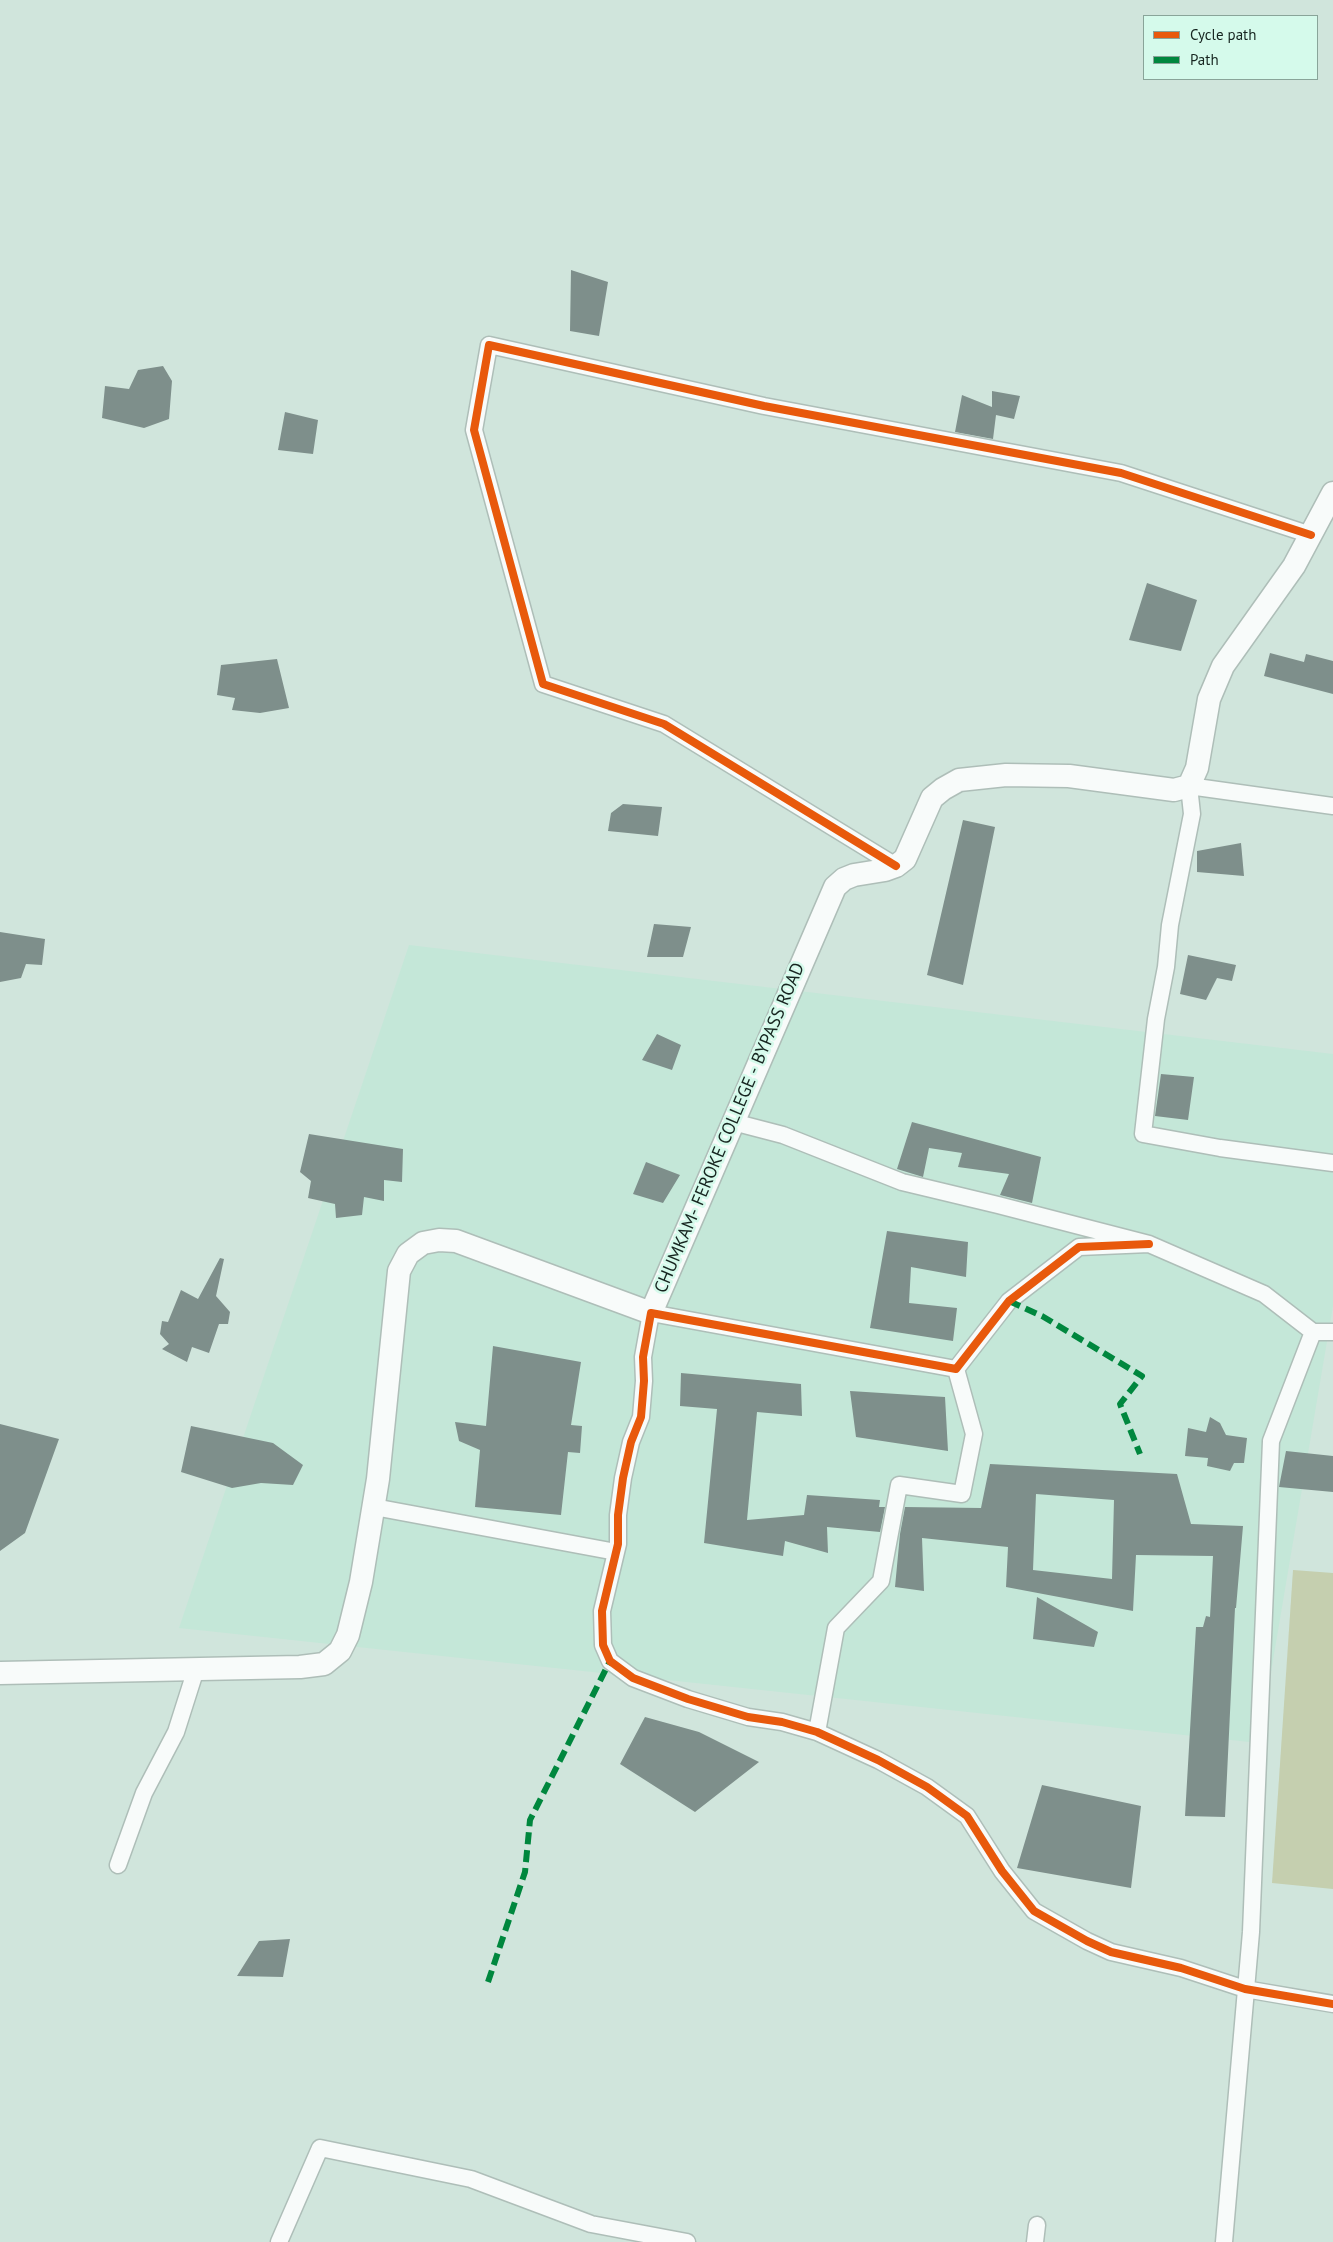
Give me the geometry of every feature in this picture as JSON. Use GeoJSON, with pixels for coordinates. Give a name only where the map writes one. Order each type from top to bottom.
{"type":"FeatureCollection","features":[{"type":"Feature","properties":{"kind":"main road"},"geometry":{"type":"LineString","coordinates":[[896,866],[910,851],[932,798],[959,780],[1006,775],[1060,776],[1174,790],[1189,786],[1197,768],[1209,699],[1223,666],[1294,566],[1333,493]]}},
{"type":"Feature","properties":{"kind":"main road","name":"CHUMKAM- FEROKE COLLEGE - BYPASS ROAD"},"geometry":{"type":"LineString","coordinates":[[0,1673],[300,1668],[324,1664],[340,1651],[348,1635],[361,1582],[374,1507],[399,1271],[408,1254],[423,1243],[439,1240],[456,1241],[651,1313],[835,887],[844,879],[854,875],[896,866]]}},
{"type":"Feature","properties":{"kind":"street"},"geometry":{"type":"LineString","coordinates":[[896,866],[664,724],[543,684],[474,430],[489,345],[764,406],[1121,474],[1311,535]]}},
{"type":"Feature","properties":{"kind":"street"},"geometry":{"type":"LineString","coordinates":[[1333,806],[1189,786],[1192,814],[1170,926],[1166,967],[1156,1019],[1143,1134],[1220,1148],[1333,1163]]}},
{"type":"Feature","properties":{"kind":"street"},"geometry":{"type":"LineString","coordinates":[[732,1122],[783,1135],[902,1182],[1008,1207],[1149,1244],[1264,1294],[1313,1332],[1333,1332]]}},
{"type":"Feature","properties":{"kind":"street"},"geometry":{"type":"LineString","coordinates":[[956,1369],[1008,1301],[1079,1247],[1149,1244]]}},
{"type":"Feature","properties":{"kind":"street"},"geometry":{"type":"LineString","coordinates":[[956,1369],[651,1313],[644,1358],[641,1416],[631,1442],[623,1478],[616,1552],[602,1611],[603,1645],[610,1661],[633,1678],[688,1699],[748,1717],[782,1722],[818,1732],[878,1760],[927,1787],[967,1816],[1002,1871],[1034,1911],[1111,1952],[1180,1968],[1245,1989],[1333,2004]]}},
{"type":"Feature","properties":{"kind":"street"},"geometry":{"type":"LineString","coordinates":[[1224,2242],[1251,1922],[1271,1442],[1313,1332]]}},
{"type":"Feature","properties":{"kind":"street"},"geometry":{"type":"LineString","coordinates":[[818,1732],[836,1628],[881,1581],[899,1485],[962,1494],[974,1434],[956,1369]]}},
{"type":"Feature","properties":{"kind":"street"},"geometry":{"type":"LineString","coordinates":[[374,1507],[616,1552]]}},
{"type":"Feature","properties":{"kind":"street"},"geometry":{"type":"LineString","coordinates":[[118,1864],[144,1793],[176,1732],[196,1670]]}},
{"type":"Feature","properties":{"kind":"street"},"geometry":{"type":"LineString","coordinates":[[279,2242],[320,2148],[471,2179],[591,2224],[687,2242]]}},
{"type":"Feature","properties":{"kind":"street"},"geometry":{"type":"LineString","coordinates":[[1035,2242],[1037,2225]]}},
{"type":"Feature","properties":{"kind":"shaded area"},"geometry":{"type":"Polygon","coordinates":[[[409,945],[1333,1054],[1333,1306],[1259,1743],[179,1628],[409,945]]]}},
{"type":"Feature","properties":{"kind":"shaded area"},"geometry":{"type":"Polygon","coordinates":[[[1293,1570],[1333,1573],[1333,1889],[1272,1883],[1293,1570]]]}},
{"type":"Feature","properties":{"kind":"building"},"geometry":{"type":"Polygon","coordinates":[[[571,270],[608,282],[599,336],[570,331],[571,270]]]}},
{"type":"Feature","properties":{"kind":"building"},"geometry":{"type":"Polygon","coordinates":[[[163,366],[172,381],[169,419],[144,428],[102,418],[105,386],[129,389],[138,370],[163,366]]]}},
{"type":"Feature","properties":{"kind":"building"},"geometry":{"type":"Polygon","coordinates":[[[992,391],[1020,396],[1014,419],[996,415],[993,439],[955,432],[962,395],[992,407],[992,391]]]}},
{"type":"Feature","properties":{"kind":"building"},"geometry":{"type":"Polygon","coordinates":[[[285,412],[318,420],[313,454],[278,450],[285,412]]]}},
{"type":"Feature","properties":{"kind":"building"},"geometry":{"type":"Polygon","coordinates":[[[1147,583],[1197,600],[1181,651],[1129,640],[1147,583]]]}},
{"type":"Feature","properties":{"kind":"building"},"geometry":{"type":"Polygon","coordinates":[[[1270,653],[1304,662],[1306,654],[1333,661],[1333,694],[1264,676],[1270,653]]]}},
{"type":"Feature","properties":{"kind":"building"},"geometry":{"type":"Polygon","coordinates":[[[277,659],[289,708],[260,713],[232,710],[235,698],[217,695],[221,665],[277,659]]]}},
{"type":"Feature","properties":{"kind":"building"},"geometry":{"type":"Polygon","coordinates":[[[623,804],[662,807],[658,836],[608,831],[611,813],[623,804]]]}},
{"type":"Feature","properties":{"kind":"building"},"geometry":{"type":"Polygon","coordinates":[[[963,820],[995,827],[963,985],[927,975],[963,820]]]}},
{"type":"Feature","properties":{"kind":"building"},"geometry":{"type":"Polygon","coordinates":[[[1241,843],[1244,876],[1197,872],[1197,851],[1241,843]]]}},
{"type":"Feature","properties":{"kind":"building"},"geometry":{"type":"Polygon","coordinates":[[[654,924],[691,927],[683,957],[647,957],[654,924]]]}},
{"type":"Feature","properties":{"kind":"building"},"geometry":{"type":"Polygon","coordinates":[[[0,932],[45,939],[42,965],[26,964],[21,978],[0,982],[0,932]]]}},
{"type":"Feature","properties":{"kind":"building"},"geometry":{"type":"Polygon","coordinates":[[[1188,955],[1236,965],[1232,981],[1217,978],[1206,1000],[1180,994],[1188,955]]]}},
{"type":"Feature","properties":{"kind":"building"},"geometry":{"type":"Polygon","coordinates":[[[657,1034],[681,1045],[672,1070],[642,1060],[657,1034]]]}},
{"type":"Feature","properties":{"kind":"building"},"geometry":{"type":"Polygon","coordinates":[[[1161,1074],[1194,1077],[1188,1120],[1155,1116],[1161,1074]]]}},
{"type":"Feature","properties":{"kind":"building"},"geometry":{"type":"Polygon","coordinates":[[[912,1122],[1041,1157],[1032,1203],[1000,1195],[1009,1174],[958,1167],[962,1153],[929,1148],[923,1177],[897,1169],[912,1122]]]}},
{"type":"Feature","properties":{"kind":"building"},"geometry":{"type":"Polygon","coordinates":[[[309,1134],[403,1149],[402,1182],[384,1180],[384,1201],[364,1197],[362,1215],[336,1218],[335,1204],[308,1198],[311,1181],[300,1172],[309,1134]]]}},
{"type":"Feature","properties":{"kind":"building"},"geometry":{"type":"Polygon","coordinates":[[[646,1162],[680,1175],[663,1203],[633,1194],[646,1162]]]}},
{"type":"Feature","properties":{"kind":"building"},"geometry":{"type":"Polygon","coordinates":[[[887,1231],[968,1242],[966,1277],[911,1267],[909,1303],[957,1308],[953,1341],[870,1328],[887,1231]]]}},
{"type":"Feature","properties":{"kind":"building"},"geometry":{"type":"Polygon","coordinates":[[[220,1258],[224,1259],[216,1296],[230,1312],[228,1324],[219,1324],[209,1353],[192,1347],[187,1362],[162,1349],[169,1344],[160,1334],[162,1321],[168,1322],[181,1290],[198,1299],[220,1258]]]}},
{"type":"Feature","properties":{"kind":"building"},"geometry":{"type":"Polygon","coordinates":[[[493,1346],[581,1362],[571,1425],[582,1426],[580,1453],[568,1452],[561,1515],[475,1507],[480,1450],[459,1441],[455,1422],[486,1426],[493,1346]]]}},
{"type":"Feature","properties":{"kind":"building"},"geometry":{"type":"Polygon","coordinates":[[[681,1373],[801,1384],[802,1416],[757,1412],[747,1520],[804,1515],[807,1495],[880,1500],[879,1507],[885,1507],[880,1532],[827,1527],[828,1553],[785,1541],[783,1556],[704,1543],[717,1409],[680,1406],[681,1373]]]}},
{"type":"Feature","properties":{"kind":"building"},"geometry":{"type":"Polygon","coordinates":[[[850,1391],[945,1397],[948,1451],[856,1437],[850,1391]]]}},
{"type":"Feature","properties":{"kind":"building"},"geometry":{"type":"Polygon","coordinates":[[[1210,1417],[1220,1423],[1226,1435],[1247,1438],[1244,1463],[1234,1463],[1230,1471],[1207,1466],[1208,1458],[1185,1456],[1188,1428],[1206,1432],[1210,1417]]]}},
{"type":"Feature","properties":{"kind":"building"},"geometry":{"type":"Polygon","coordinates":[[[0,1424],[59,1439],[25,1533],[0,1551],[0,1424]]]}},
{"type":"Feature","properties":{"kind":"building"},"geometry":{"type":"Polygon","coordinates":[[[191,1426],[273,1443],[303,1465],[293,1485],[261,1483],[232,1488],[181,1472],[191,1426]]]}},
{"type":"Feature","properties":{"kind":"building"},"geometry":{"type":"Polygon","coordinates":[[[1286,1451],[1333,1456],[1333,1492],[1279,1487],[1286,1451]]]}},
{"type":"Feature","properties":{"kind":"building"},"geometry":{"type":"Polygon","coordinates":[[[990,1464],[1177,1474],[1191,1524],[1243,1526],[1235,1608],[1225,1817],[1185,1816],[1196,1627],[1203,1627],[1206,1616],[1210,1617],[1213,1556],[1136,1555],[1133,1611],[1006,1587],[1008,1547],[922,1538],[924,1591],[895,1587],[900,1534],[905,1507],[981,1508],[990,1464]],[[1036,1494],[1033,1570],[1112,1579],[1114,1500],[1036,1494]]]}},
{"type":"Feature","properties":{"kind":"building"},"geometry":{"type":"Polygon","coordinates":[[[1037,1597],[1098,1632],[1094,1647],[1033,1639],[1037,1597]]]}},
{"type":"Feature","properties":{"kind":"building"},"geometry":{"type":"Polygon","coordinates":[[[645,1717],[699,1732],[759,1762],[695,1812],[620,1764],[645,1717]]]}},
{"type":"Feature","properties":{"kind":"building"},"geometry":{"type":"Polygon","coordinates":[[[1042,1785],[1141,1806],[1131,1888],[1017,1868],[1042,1785]]]}},
{"type":"Feature","properties":{"kind":"building"},"geometry":{"type":"Polygon","coordinates":[[[290,1939],[283,1977],[237,1976],[259,1941],[290,1939]]]}},
{"type":"Feature","properties":{"kind":"marked path"},"geometry":{"type":"LineString","coordinates":[[1009,1301],[1042,1316],[1142,1376],[1120,1404],[1140,1454]]}},
{"type":"Feature","properties":{"kind":"marked path"},"geometry":{"type":"LineString","coordinates":[[488,1982],[525,1872],[530,1820],[610,1661]]}},
{"type":"Feature","properties":{"kind":"cycle path"},"geometry":{"type":"LineString","coordinates":[[896,866],[664,724],[543,684],[474,430],[489,345],[764,406],[1121,473],[1311,535]]}},
{"type":"Feature","properties":{"kind":"cycle path"},"geometry":{"type":"LineString","coordinates":[[1149,1244],[1079,1247],[1009,1301],[956,1369],[651,1313],[643,1357],[644,1381],[641,1417],[631,1442],[623,1478],[618,1515],[618,1544],[602,1611],[603,1645],[610,1661],[633,1678],[688,1699],[748,1717],[782,1722],[817,1732],[878,1760],[927,1787],[967,1816],[1002,1871],[1034,1911],[1087,1941],[1111,1952],[1181,1968],[1245,1989],[1333,2004]]}}]}
